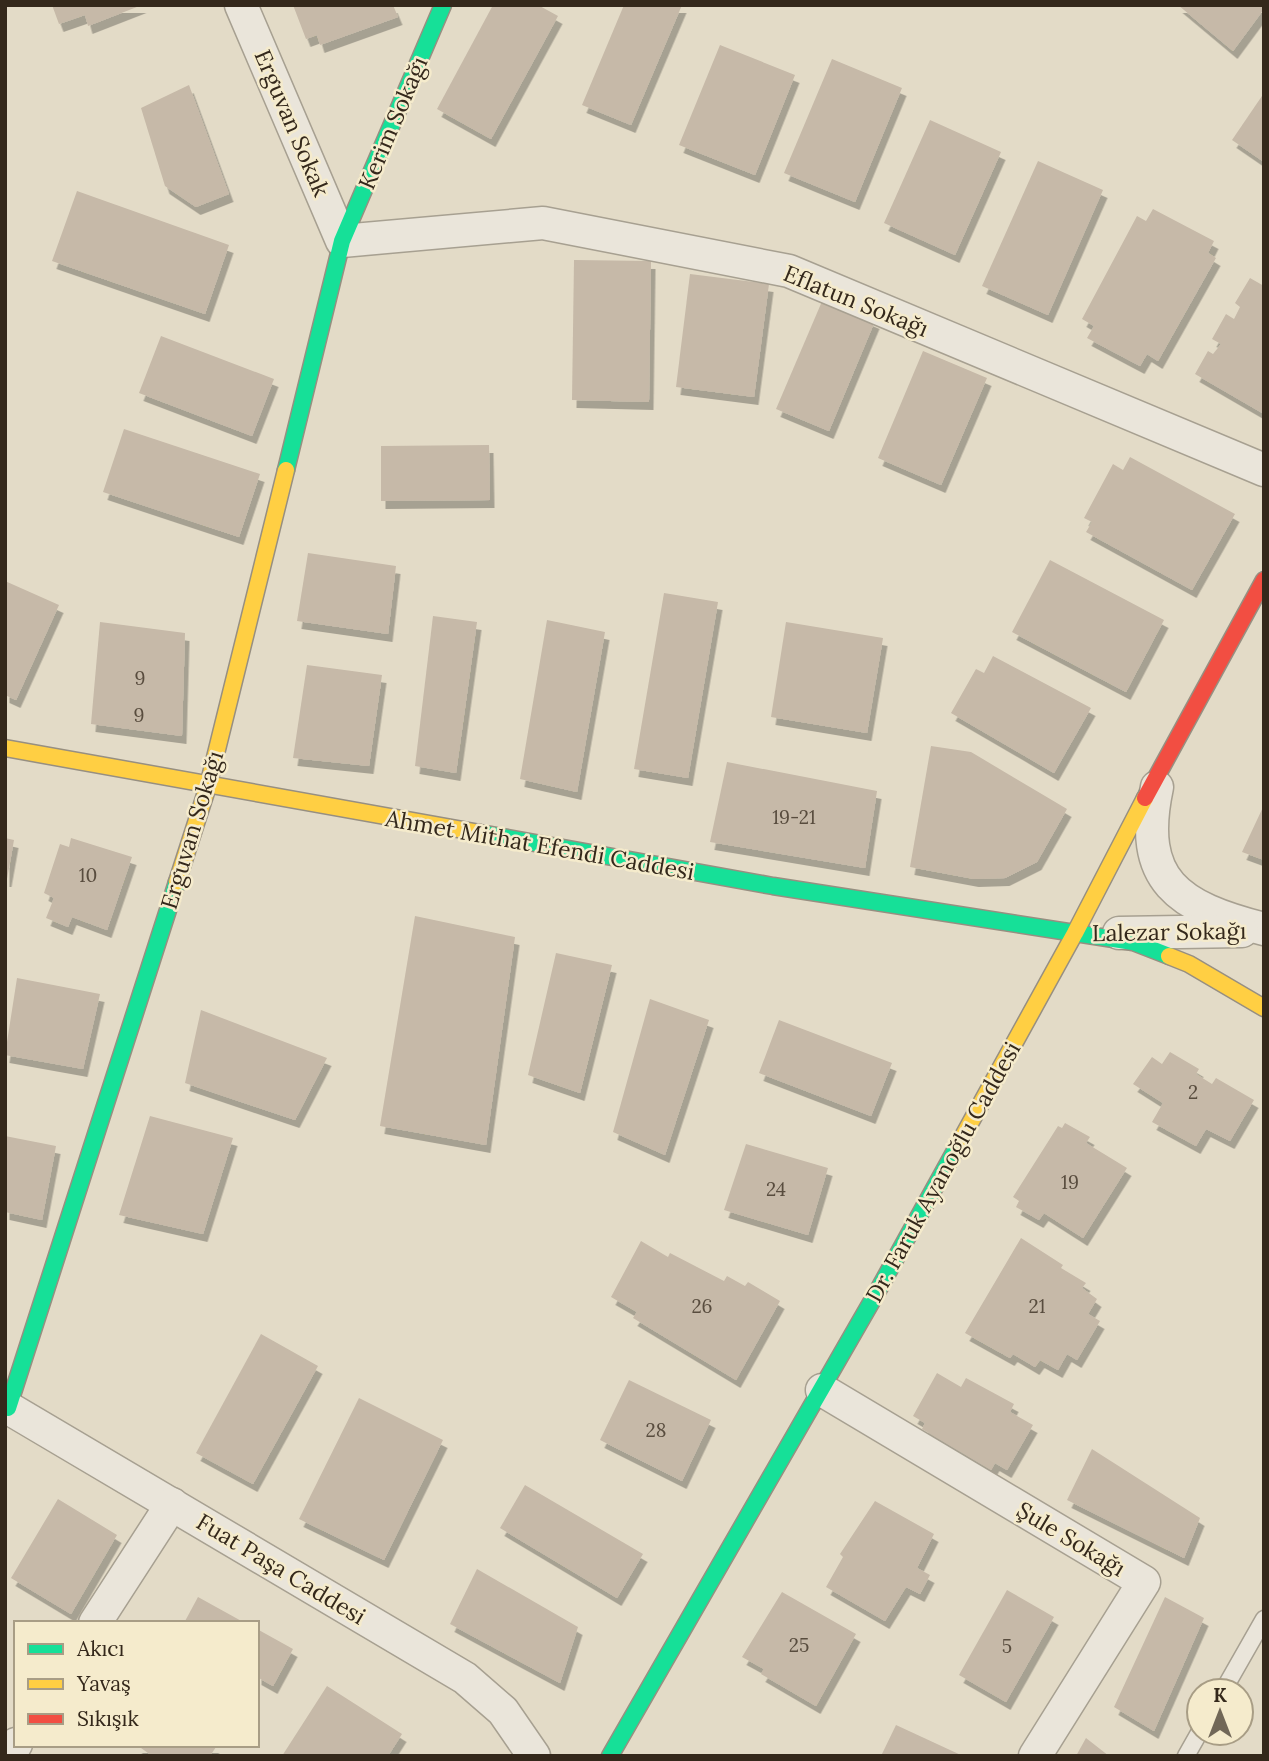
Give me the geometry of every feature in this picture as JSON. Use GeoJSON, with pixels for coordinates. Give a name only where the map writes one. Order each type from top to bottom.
{"type":"FeatureCollection","features":[{"type":"Feature","properties":{"kind":"street","name":"Erguvan Sokak"},"geometry":{"type":"LineString","coordinates":[[241,5],[342,242]]}},
{"type":"Feature","properties":{"kind":"street","name":"Kerim Sokağı"},"geometry":{"type":"LineString","coordinates":[[342,242],[443,5]]}},
{"type":"Feature","properties":{"kind":"street","name":"Eflatun Sokağı"},"geometry":{"type":"LineString","coordinates":[[342,242],[542,223],[789,271],[1264,470]]}},
{"type":"Feature","properties":{"kind":"street","name":"Erguvan Sokağı"},"geometry":{"type":"LineString","coordinates":[[7,1407],[208,786],[342,242]]}},
{"type":"Feature","properties":{"kind":"street","name":"Dr. Faruk Ayanoğlu Caddesi"},"geometry":{"type":"LineString","coordinates":[[610,1756],[821,1390],[1075,933],[1163,762],[1264,580]]}},
{"type":"Feature","properties":{"kind":"street","name":"Ahmet Mithat Efendi Caddesi"},"geometry":{"type":"LineString","coordinates":[[5,748],[773,886],[1133,942],[1163,951],[1264,1008]]}},
{"type":"Feature","properties":{"kind":"street"},"geometry":{"type":"LineString","coordinates":[[1163,762],[1150,832],[1152,852],[1160,870],[1174,889],[1194,904],[1220,916],[1264,929]]}},
{"type":"Feature","properties":{"kind":"street","name":"Lalezar Sokağı"},"geometry":{"type":"LineString","coordinates":[[1075,933],[1264,929]]}},
{"type":"Feature","properties":{"kind":"street","name":"Şule Sokağı"},"geometry":{"type":"LineString","coordinates":[[821,1390],[1144,1583],[1035,1756]]}},
{"type":"Feature","properties":{"kind":"street","name":"Fuat Paşa Caddesi"},"geometry":{"type":"LineString","coordinates":[[7,1407],[465,1678],[503,1711],[534,1756]]}},
{"type":"Feature","properties":{"kind":"street"},"geometry":{"type":"LineString","coordinates":[[96,1621],[173,1504]]}},
{"type":"Feature","properties":{"kind":"lane"},"geometry":{"type":"LineString","coordinates":[[1231,1677],[1264,1619]]}},
{"type":"Feature","properties":{"kind":"building"},"geometry":{"type":"Polygon","coordinates":[[[52,5],[142,5],[88,26],[85,15],[59,24],[52,5]]]}},
{"type":"Feature","properties":{"kind":"building"},"geometry":{"type":"Polygon","coordinates":[[[293,5],[393,5],[398,17],[320,45],[317,35],[306,39],[293,5]]]}},
{"type":"Feature","properties":{"kind":"building"},"geometry":{"type":"Polygon","coordinates":[[[493,5],[538,5],[558,16],[491,139],[437,109],[493,5]]]}},
{"type":"Feature","properties":{"kind":"building"},"geometry":{"type":"Polygon","coordinates":[[[624,5],[682,5],[631,125],[582,105],[624,5]]]}},
{"type":"Feature","properties":{"kind":"building"},"geometry":{"type":"Polygon","coordinates":[[[1178,5],[1264,5],[1264,9],[1233,51],[1178,5]]]}},
{"type":"Feature","properties":{"kind":"building"},"geometry":{"type":"Polygon","coordinates":[[[720,45],[795,75],[755,175],[679,145],[720,45]]]}},
{"type":"Feature","properties":{"kind":"building"},"geometry":{"type":"Polygon","coordinates":[[[832,59],[902,88],[855,202],[784,173],[832,59]]]}},
{"type":"Feature","properties":{"kind":"building"},"geometry":{"type":"Polygon","coordinates":[[[189,85],[229,194],[196,207],[165,186],[141,108],[189,85]]]}},
{"type":"Feature","properties":{"kind":"building"},"geometry":{"type":"Polygon","coordinates":[[[1264,93],[1264,162],[1232,140],[1264,93]]]}},
{"type":"Feature","properties":{"kind":"building"},"geometry":{"type":"Polygon","coordinates":[[[930,120],[1001,152],[955,255],[884,223],[930,120]]]}},
{"type":"Feature","properties":{"kind":"building"},"geometry":{"type":"Polygon","coordinates":[[[1038,161],[1103,190],[1048,315],[982,286],[1038,161]]]}},
{"type":"Feature","properties":{"kind":"building"},"geometry":{"type":"Polygon","coordinates":[[[77,191],[229,245],[205,314],[52,261],[77,191]]]}},
{"type":"Feature","properties":{"kind":"building"},"geometry":{"type":"Polygon","coordinates":[[[1153,209],[1214,241],[1208,253],[1216,258],[1158,361],[1147,354],[1140,366],[1087,338],[1094,326],[1082,319],[1137,216],[1146,221],[1153,209]]]}},
{"type":"Feature","properties":{"kind":"building"},"geometry":{"type":"Polygon","coordinates":[[[574,260],[651,261],[649,402],[572,400],[574,260]]]}},
{"type":"Feature","properties":{"kind":"building"},"geometry":{"type":"Polygon","coordinates":[[[690,274],[769,284],[754,397],[676,387],[690,274]]]}},
{"type":"Feature","properties":{"kind":"building"},"geometry":{"type":"Polygon","coordinates":[[[1250,278],[1264,286],[1264,414],[1195,374],[1208,351],[1213,354],[1221,344],[1212,339],[1226,314],[1234,319],[1240,307],[1235,303],[1250,278]]]}},
{"type":"Feature","properties":{"kind":"building"},"geometry":{"type":"Polygon","coordinates":[[[823,299],[875,321],[829,431],[776,409],[823,299]]]}},
{"type":"Feature","properties":{"kind":"building"},"geometry":{"type":"Polygon","coordinates":[[[161,336],[274,379],[252,436],[139,393],[161,336]]]}},
{"type":"Feature","properties":{"kind":"building"},"geometry":{"type":"Polygon","coordinates":[[[923,351],[987,378],[941,485],[878,458],[923,351]]]}},
{"type":"Feature","properties":{"kind":"building"},"geometry":{"type":"Polygon","coordinates":[[[124,429],[260,474],[239,537],[103,492],[124,429]]]}},
{"type":"Feature","properties":{"kind":"building"},"geometry":{"type":"Polygon","coordinates":[[[489,445],[490,500],[381,501],[381,446],[489,445]]]}},
{"type":"Feature","properties":{"kind":"building"},"geometry":{"type":"Polygon","coordinates":[[[1130,457],[1235,514],[1192,590],[1086,532],[1092,522],[1084,518],[1113,464],[1123,470],[1130,457]]]}},
{"type":"Feature","properties":{"kind":"building"},"geometry":{"type":"Polygon","coordinates":[[[308,553],[396,566],[388,634],[297,621],[308,553]]]}},
{"type":"Feature","properties":{"kind":"building"},"geometry":{"type":"Polygon","coordinates":[[[1050,560],[1164,620],[1126,692],[1012,632],[1050,560]]]}},
{"type":"Feature","properties":{"kind":"building"},"geometry":{"type":"Polygon","coordinates":[[[5,581],[59,605],[16,700],[5,695],[5,581]]]}},
{"type":"Feature","properties":{"kind":"building"},"geometry":{"type":"Polygon","coordinates":[[[664,593],[718,602],[688,778],[634,769],[664,593]]]}},
{"type":"Feature","properties":{"kind":"building"},"geometry":{"type":"Polygon","coordinates":[[[433,616],[477,622],[456,773],[415,766],[433,616]]]}},
{"type":"Feature","properties":{"kind":"building"},"geometry":{"type":"Polygon","coordinates":[[[547,620],[605,632],[577,792],[520,779],[547,620]]]}},
{"type":"Feature","properties":{"kind":"building"},"geometry":{"type":"Polygon","coordinates":[[[100,622],[185,633],[182,736],[91,724],[100,622]]]}},
{"type":"Feature","properties":{"kind":"building"},"geometry":{"type":"Polygon","coordinates":[[[786,622],[883,638],[867,733],[771,717],[786,622]]]}},
{"type":"Feature","properties":{"kind":"building"},"geometry":{"type":"Polygon","coordinates":[[[993,656],[1091,708],[1054,773],[951,713],[976,669],[984,673],[993,656]]]}},
{"type":"Feature","properties":{"kind":"building"},"geometry":{"type":"Polygon","coordinates":[[[307,665],[382,675],[369,766],[293,758],[307,665]]]}},
{"type":"Feature","properties":{"kind":"building"},"geometry":{"type":"Polygon","coordinates":[[[931,746],[971,752],[1067,809],[1037,862],[1005,878],[974,879],[910,867],[931,746]]]}},
{"type":"Feature","properties":{"kind":"building"},"geometry":{"type":"Polygon","coordinates":[[[727,762],[877,791],[865,868],[710,842],[727,762]]]}},
{"type":"Feature","properties":{"kind":"building"},"geometry":{"type":"Polygon","coordinates":[[[1264,805],[1264,860],[1242,852],[1264,805]]]}},
{"type":"Feature","properties":{"kind":"building"},"geometry":{"type":"Polygon","coordinates":[[[5,838],[14,840],[7,879],[5,879],[5,838]]]}},
{"type":"Feature","properties":{"kind":"building"},"geometry":{"type":"Polygon","coordinates":[[[71,838],[132,857],[107,930],[72,917],[68,927],[46,918],[54,898],[44,893],[60,844],[69,847],[71,838]]]}},
{"type":"Feature","properties":{"kind":"building"},"geometry":{"type":"Polygon","coordinates":[[[415,916],[515,937],[486,1145],[380,1126],[415,916]]]}},
{"type":"Feature","properties":{"kind":"building"},"geometry":{"type":"Polygon","coordinates":[[[556,953],[612,965],[580,1093],[528,1075],[556,953]]]}},
{"type":"Feature","properties":{"kind":"building"},"geometry":{"type":"Polygon","coordinates":[[[17,978],[100,994],[83,1069],[5,1055],[17,978]]]}},
{"type":"Feature","properties":{"kind":"building"},"geometry":{"type":"Polygon","coordinates":[[[650,999],[709,1020],[665,1155],[613,1132],[650,999]]]}},
{"type":"Feature","properties":{"kind":"building"},"geometry":{"type":"Polygon","coordinates":[[[201,1010],[327,1058],[295,1120],[185,1083],[201,1010]]]}},
{"type":"Feature","properties":{"kind":"building"},"geometry":{"type":"Polygon","coordinates":[[[779,1020],[892,1063],[871,1116],[759,1073],[779,1020]]]}},
{"type":"Feature","properties":{"kind":"building"},"geometry":{"type":"Polygon","coordinates":[[[1170,1052],[1199,1069],[1196,1074],[1212,1084],[1216,1078],[1254,1100],[1230,1141],[1206,1129],[1196,1146],[1152,1122],[1163,1103],[1133,1084],[1152,1057],[1162,1064],[1170,1052]]]}},
{"type":"Feature","properties":{"kind":"building"},"geometry":{"type":"Polygon","coordinates":[[[150,1116],[233,1138],[203,1234],[119,1215],[150,1116]]]}},
{"type":"Feature","properties":{"kind":"building"},"geometry":{"type":"Polygon","coordinates":[[[1065,1123],[1090,1137],[1086,1143],[1127,1168],[1083,1238],[1044,1213],[1039,1220],[1016,1207],[1019,1201],[1013,1197],[1058,1126],[1062,1128],[1065,1123]]]}},
{"type":"Feature","properties":{"kind":"building"},"geometry":{"type":"Polygon","coordinates":[[[5,1136],[56,1146],[42,1220],[5,1212],[5,1136]]]}},
{"type":"Feature","properties":{"kind":"building"},"geometry":{"type":"Polygon","coordinates":[[[746,1144],[828,1168],[808,1235],[724,1210],[746,1144]]]}},
{"type":"Feature","properties":{"kind":"building"},"geometry":{"type":"Polygon","coordinates":[[[1021,1238],[1086,1283],[1082,1288],[1097,1299],[1088,1314],[1100,1321],[1077,1360],[1067,1354],[1058,1370],[1040,1360],[1035,1367],[1013,1354],[1010,1358],[965,1333],[1021,1238]]]}},
{"type":"Feature","properties":{"kind":"building"},"geometry":{"type":"Polygon","coordinates":[[[641,1241],[668,1257],[670,1253],[724,1281],[727,1276],[745,1286],[748,1282],[780,1301],[736,1380],[633,1318],[637,1312],[611,1297],[641,1241]]]}},
{"type":"Feature","properties":{"kind":"building"},"geometry":{"type":"Polygon","coordinates":[[[261,1334],[318,1366],[253,1484],[196,1453],[261,1334]]]}},
{"type":"Feature","properties":{"kind":"building"},"geometry":{"type":"Polygon","coordinates":[[[937,1373],[961,1387],[966,1378],[1014,1404],[1010,1412],[1033,1425],[1007,1470],[995,1463],[991,1470],[922,1429],[925,1423],[913,1416],[937,1373]]]}},
{"type":"Feature","properties":{"kind":"building"},"geometry":{"type":"Polygon","coordinates":[[[629,1380],[711,1420],[682,1481],[600,1440],[629,1380]]]}},
{"type":"Feature","properties":{"kind":"building"},"geometry":{"type":"Polygon","coordinates":[[[359,1398],[443,1440],[384,1560],[299,1519],[359,1398]]]}},
{"type":"Feature","properties":{"kind":"building"},"geometry":{"type":"Polygon","coordinates":[[[1092,1449],[1200,1518],[1184,1558],[1067,1500],[1092,1449]]]}},
{"type":"Feature","properties":{"kind":"building"},"geometry":{"type":"Polygon","coordinates":[[[525,1485],[643,1554],[617,1598],[500,1528],[525,1485]]]}},
{"type":"Feature","properties":{"kind":"building"},"geometry":{"type":"Polygon","coordinates":[[[58,1499],[117,1535],[71,1614],[11,1578],[58,1499]]]}},
{"type":"Feature","properties":{"kind":"building"},"geometry":{"type":"Polygon","coordinates":[[[875,1501],[934,1534],[917,1568],[930,1575],[920,1594],[906,1587],[885,1621],[826,1587],[843,1557],[840,1554],[875,1501]]]}},
{"type":"Feature","properties":{"kind":"building"},"geometry":{"type":"Polygon","coordinates":[[[477,1569],[578,1627],[560,1683],[450,1624],[477,1569]]]}},
{"type":"Feature","properties":{"kind":"building"},"geometry":{"type":"Polygon","coordinates":[[[1007,1590],[1054,1617],[1006,1702],[959,1675],[1007,1590]]]}},
{"type":"Feature","properties":{"kind":"building"},"geometry":{"type":"Polygon","coordinates":[[[782,1592],[856,1634],[816,1706],[761,1674],[764,1669],[742,1657],[782,1592]]]}},
{"type":"Feature","properties":{"kind":"building"},"geometry":{"type":"Polygon","coordinates":[[[198,1597],[241,1621],[185,1621],[198,1597]]]}},
{"type":"Feature","properties":{"kind":"building"},"geometry":{"type":"Polygon","coordinates":[[[1165,1597],[1204,1618],[1154,1731],[1114,1707],[1165,1597]]]}},
{"type":"Feature","properties":{"kind":"building"},"geometry":{"type":"Polygon","coordinates":[[[259,1630],[293,1649],[273,1686],[259,1678],[259,1630]]]}},
{"type":"Feature","properties":{"kind":"building"},"geometry":{"type":"Polygon","coordinates":[[[327,1686],[402,1734],[388,1756],[282,1756],[327,1686]]]}},
{"type":"Feature","properties":{"kind":"building"},"geometry":{"type":"Polygon","coordinates":[[[896,1725],[963,1756],[881,1756],[896,1725]]]}},
{"type":"Feature","properties":{"kind":"building"},"geometry":{"type":"Polygon","coordinates":[[[1086,1738],[1109,1756],[1076,1756],[1086,1738]]]}},
{"type":"Feature","properties":{"kind":"building"},"geometry":{"type":"Polygon","coordinates":[[[140,1747],[216,1747],[210,1756],[152,1756],[140,1747]]]}},
{"type":"Feature","properties":{"kind":"traffic: fast"},"geometry":{"type":"LineString","coordinates":[[286,470],[342,241],[443,5]]}},
{"type":"Feature","properties":{"kind":"traffic: fast"},"geometry":{"type":"LineString","coordinates":[[480,833],[773,886],[1133,942],[1169,956]]}},
{"type":"Feature","properties":{"kind":"traffic: fast"},"geometry":{"type":"LineString","coordinates":[[8,1408],[177,882]]}},
{"type":"Feature","properties":{"kind":"traffic: fast"},"geometry":{"type":"LineString","coordinates":[[610,1756],[876,1294],[962,1138]]}},
{"type":"Feature","properties":{"kind":"traffic: slow"},"geometry":{"type":"LineString","coordinates":[[177,882],[208,786],[286,470]]}},
{"type":"Feature","properties":{"kind":"traffic: slow"},"geometry":{"type":"LineString","coordinates":[[5,748],[480,833]]}},
{"type":"Feature","properties":{"kind":"traffic: slow"},"geometry":{"type":"LineString","coordinates":[[962,1138],[1075,933],[1145,798]]}},
{"type":"Feature","properties":{"kind":"traffic: slow"},"geometry":{"type":"LineString","coordinates":[[1169,956],[1189,964],[1264,1008]]}},
{"type":"Feature","properties":{"kind":"traffic: jam"},"geometry":{"type":"LineString","coordinates":[[1145,798],[1264,580]]}}]}
